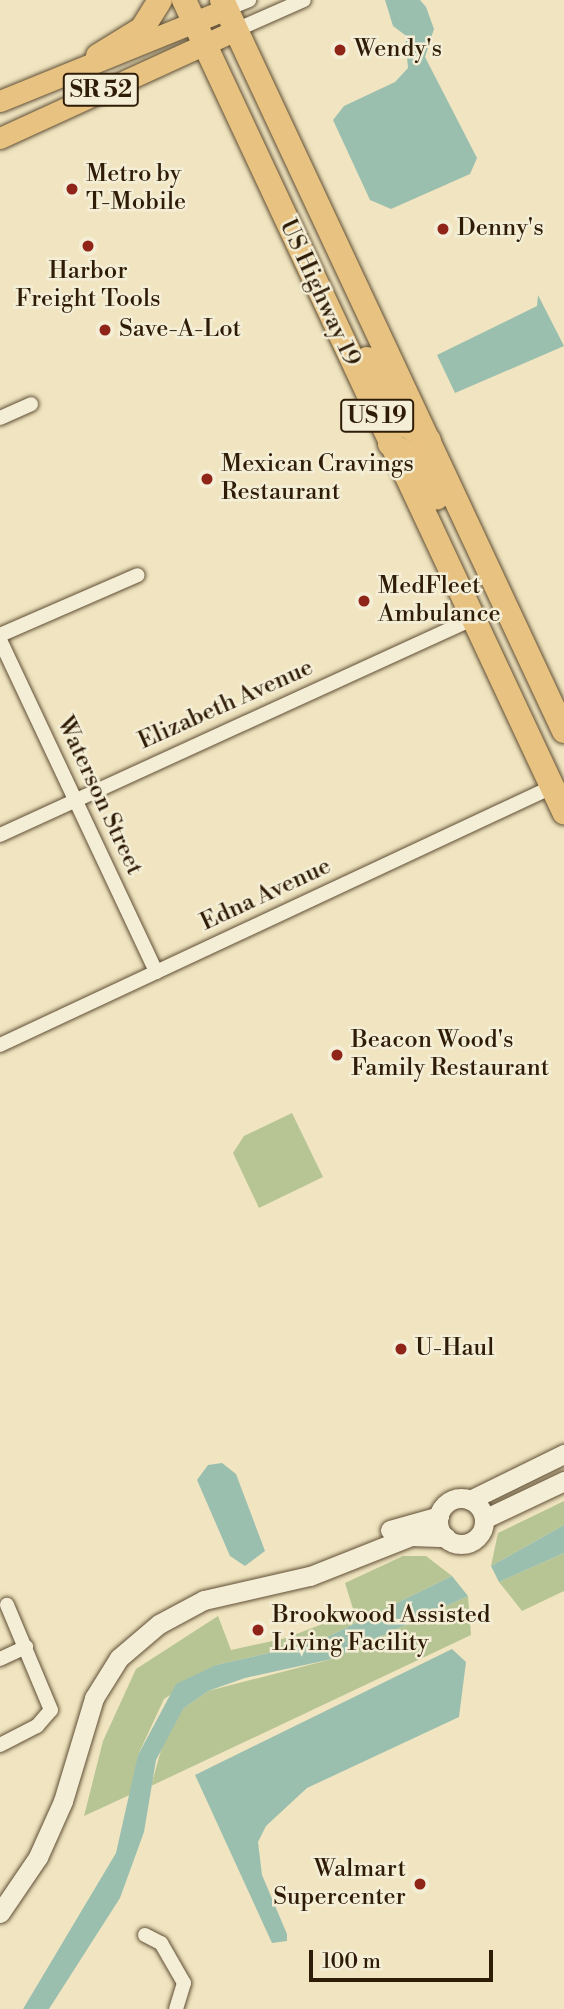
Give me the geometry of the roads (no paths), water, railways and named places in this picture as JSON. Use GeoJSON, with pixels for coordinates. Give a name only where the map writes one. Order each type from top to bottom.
{"type":"FeatureCollection","features":[{"type":"Feature","properties":{"kind":"highway"},"geometry":{"type":"LineString","coordinates":[[98,56],[142,29],[160,0]]}},
{"type":"Feature","properties":{"kind":"highway","name":"US Highway 19"},"geometry":{"type":"LineString","coordinates":[[189,10],[472,619],[558,788],[564,812]]}},
{"type":"Feature","properties":{"kind":"highway","name":"US Highway 19"},"geometry":{"type":"LineString","coordinates":[[233,10],[564,731]]}},
{"type":"Feature","properties":{"kind":"highway"},"geometry":{"type":"LineString","coordinates":[[334,324],[360,345],[401,422],[429,440]]}},
{"type":"Feature","properties":{"kind":"highway"},"geometry":{"type":"LineString","coordinates":[[390,444],[418,460],[466,560],[515,626]]}},
{"type":"Feature","properties":{"kind":"main road","name":"SR 52"},"geometry":{"type":"LineString","coordinates":[[0,101],[189,10],[233,10]]}},
{"type":"Feature","properties":{"kind":"main road","name":"SR 52"},"geometry":{"type":"LineString","coordinates":[[0,138],[203,44],[233,10]]}},
{"type":"Feature","properties":{"kind":"street"},"geometry":{"type":"LineString","coordinates":[[233,10],[304,0]]}},
{"type":"Feature","properties":{"kind":"street"},"geometry":{"type":"LineString","coordinates":[[0,418],[31,404]]}},
{"type":"Feature","properties":{"kind":"street"},"geometry":{"type":"LineString","coordinates":[[0,638],[138,575]]}},
{"type":"Feature","properties":{"kind":"street","name":"Elizabeth Avenue"},"geometry":{"type":"LineString","coordinates":[[0,835],[472,619]]}},
{"type":"Feature","properties":{"kind":"street","name":"Waterson Street"},"geometry":{"type":"LineString","coordinates":[[0,638],[156,972]]}},
{"type":"Feature","properties":{"kind":"street","name":"Edna Avenue"},"geometry":{"type":"LineString","coordinates":[[0,1045],[558,788]]}},
{"type":"Feature","properties":{"kind":"street"},"geometry":{"type":"LineString","coordinates":[[310,1576],[396,1527],[439,1516],[453,1500],[470,1500],[564,1454]]}},
{"type":"Feature","properties":{"kind":"street"},"geometry":{"type":"LineString","coordinates":[[0,1913],[38,1857],[94,1698],[119,1658],[159,1624],[204,1600],[310,1576],[411,1536],[472,1541],[484,1519],[564,1481]]}},
{"type":"Feature","properties":{"kind":"street"},"geometry":{"type":"LineString","coordinates":[[470,1500],[484,1519]]}},
{"type":"Feature","properties":{"kind":"street"},"geometry":{"type":"LineString","coordinates":[[439,1516],[446,1537]]}},
{"type":"Feature","properties":{"kind":"street"},"geometry":{"type":"LineString","coordinates":[[0,1745],[37,1726],[51,1710],[7,1605]]}},
{"type":"Feature","properties":{"kind":"street"},"geometry":{"type":"LineString","coordinates":[[0,1659],[26,1647]]}},
{"type":"Feature","properties":{"kind":"street"},"geometry":{"type":"LineString","coordinates":[[145,1935],[162,1943],[184,1983],[176,2009]]}},
{"type":"Feature","properties":{"kind":"place","name":"Wendy's"},"geometry":{"type":"Point","coordinates":[340,50]}},
{"type":"Feature","properties":{"kind":"place","name":"Metro by T-Mobile"},"geometry":{"type":"Point","coordinates":[72,189]}},
{"type":"Feature","properties":{"kind":"place","name":"Denny's"},"geometry":{"type":"Point","coordinates":[443,229]}},
{"type":"Feature","properties":{"kind":"place","name":"Harbor Freight Tools"},"geometry":{"type":"Point","coordinates":[88,246]}},
{"type":"Feature","properties":{"kind":"place","name":"Save-A-Lot"},"geometry":{"type":"Point","coordinates":[105,330]}},
{"type":"Feature","properties":{"kind":"place","name":"Mexican Cravings Restaurant"},"geometry":{"type":"Point","coordinates":[207,479]}},
{"type":"Feature","properties":{"kind":"place","name":"MedFleet Ambulance"},"geometry":{"type":"Point","coordinates":[364,601]}},
{"type":"Feature","properties":{"kind":"place","name":"Beacon Wood's Family Restaurant"},"geometry":{"type":"Point","coordinates":[337,1055]}},
{"type":"Feature","properties":{"kind":"place","name":"U-Haul"},"geometry":{"type":"Point","coordinates":[401,1349]}},
{"type":"Feature","properties":{"kind":"place","name":"Brookwood Assisted Living Facility"},"geometry":{"type":"Point","coordinates":[258,1630]}},
{"type":"Feature","properties":{"kind":"place","name":"Walmart Supercenter"},"geometry":{"type":"Point","coordinates":[420,1884]}}]}
